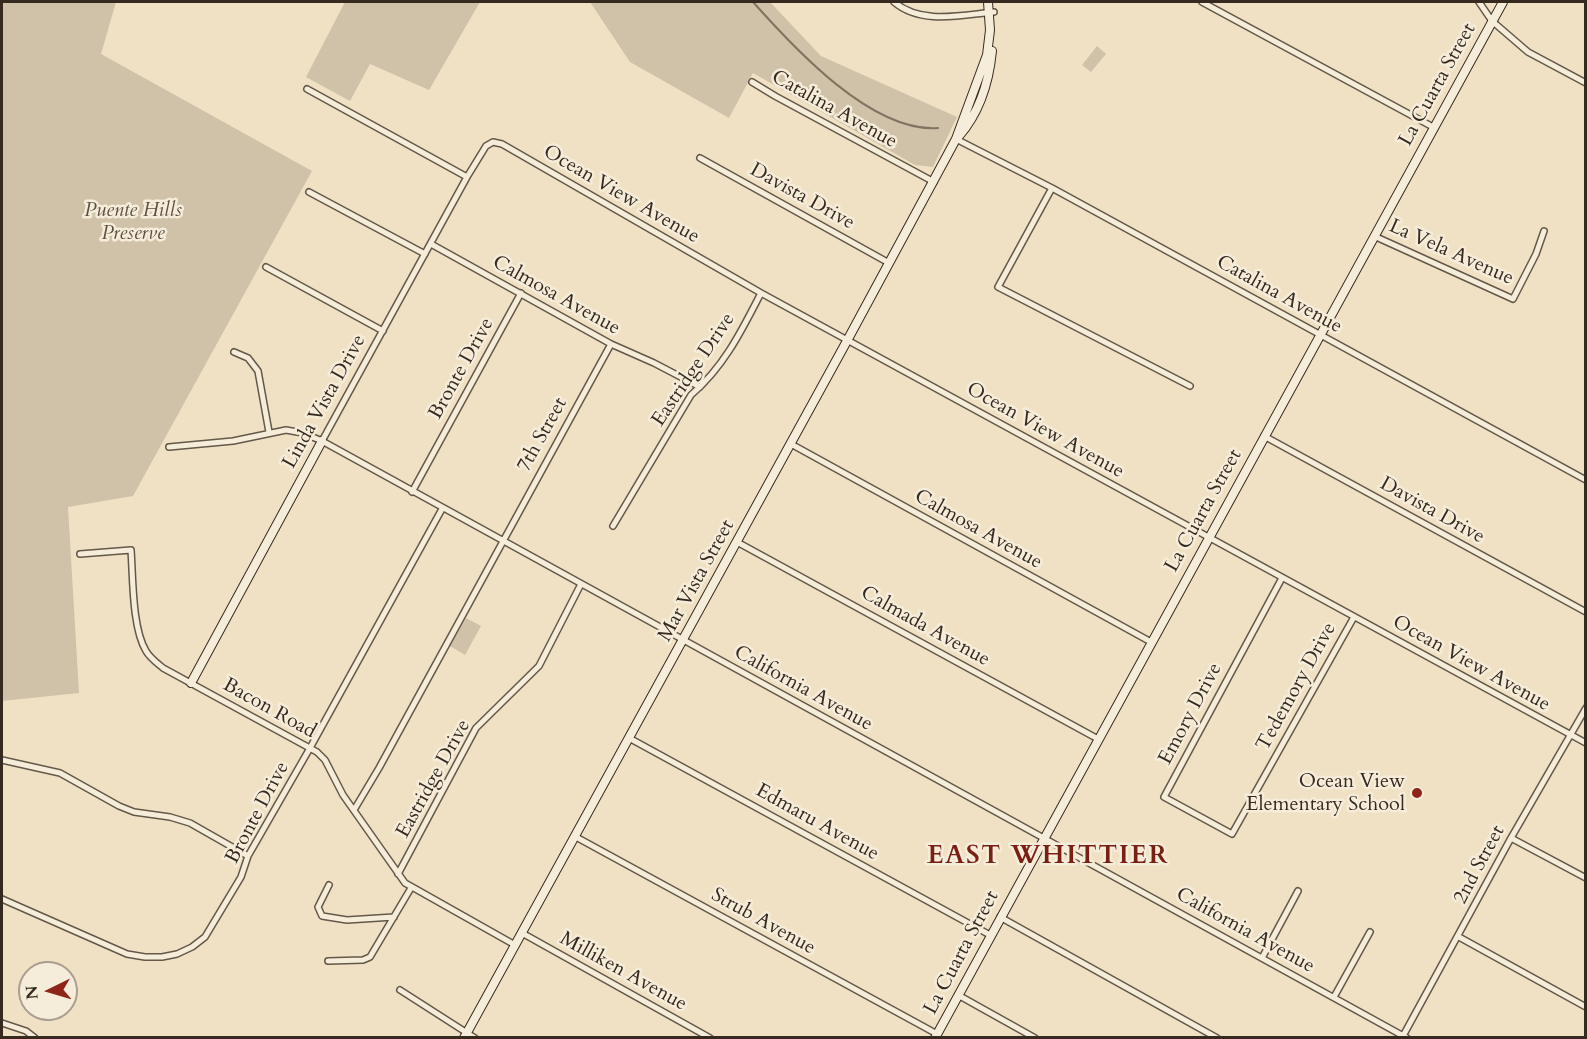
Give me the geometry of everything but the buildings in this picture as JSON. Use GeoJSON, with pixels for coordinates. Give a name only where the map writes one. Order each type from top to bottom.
{"type":"FeatureCollection","features":[{"type":"Feature","properties":{"kind":"street"},"geometry":{"type":"LineString","coordinates":[[894,2],[915,14],[935,16],[991,13]]}},
{"type":"Feature","properties":{"kind":"street","name":"Mar Vista Street"},"geometry":{"type":"LineString","coordinates":[[466,1036],[956,139],[970,123],[984,89],[991,60],[994,35],[988,2]]}},
{"type":"Feature","properties":{"kind":"street","name":"Mar Vista Street"},"geometry":{"type":"LineString","coordinates":[[991,13],[993,2]]}},
{"type":"Feature","properties":{"kind":"street"},"geometry":{"type":"LineString","coordinates":[[1202,2],[1432,127]]}},
{"type":"Feature","properties":{"kind":"street"},"geometry":{"type":"LineString","coordinates":[[1479,2],[1492,21],[1528,52],[1586,83]]}},
{"type":"Feature","properties":{"kind":"street","name":"La Cuarta Street"},"geometry":{"type":"LineString","coordinates":[[936,1036],[1432,127],[1503,2]]}},
{"type":"Feature","properties":{"kind":"street","name":"Catalina Avenue"},"geometry":{"type":"LineString","coordinates":[[752,82],[934,182]]}},
{"type":"Feature","properties":{"kind":"street"},"geometry":{"type":"LineString","coordinates":[[307,89],[467,177]]}},
{"type":"Feature","properties":{"kind":"street","name":"Catalina Avenue"},"geometry":{"type":"LineString","coordinates":[[956,139],[1052,188],[1586,480]]}},
{"type":"Feature","properties":{"kind":"street","name":"Linda Vista Drive"},"geometry":{"type":"LineString","coordinates":[[191,683],[467,177],[486,146],[493,142]]}},
{"type":"Feature","properties":{"kind":"street","name":"Ocean View Avenue"},"geometry":{"type":"LineString","coordinates":[[493,142],[502,144],[761,293],[1586,743]]}},
{"type":"Feature","properties":{"kind":"street","name":"Davista Drive"},"geometry":{"type":"LineString","coordinates":[[700,158],[889,263]]}},
{"type":"Feature","properties":{"kind":"street"},"geometry":{"type":"LineString","coordinates":[[1052,188],[998,287],[1190,386]]}},
{"type":"Feature","properties":{"kind":"street"},"geometry":{"type":"LineString","coordinates":[[309,192],[426,254]]}},
{"type":"Feature","properties":{"kind":"street","name":"La Vela Avenue"},"geometry":{"type":"LineString","coordinates":[[1374,236],[1513,299],[1536,254],[1544,231]]}},
{"type":"Feature","properties":{"kind":"street","name":"Calmosa Avenue"},"geometry":{"type":"LineString","coordinates":[[431,244],[611,344],[700,387]]}},
{"type":"Feature","properties":{"kind":"street"},"geometry":{"type":"LineString","coordinates":[[266,267],[383,331]]}},
{"type":"Feature","properties":{"kind":"street","name":"Bronte Drive"},"geometry":{"type":"LineString","coordinates":[[412,492],[520,293]]}},
{"type":"Feature","properties":{"kind":"street","name":"Eastridge Drive"},"geometry":{"type":"LineString","coordinates":[[613,526],[692,395],[730,352],[761,293]]}},
{"type":"Feature","properties":{"kind":"street","name":"7th Street"},"geometry":{"type":"LineString","coordinates":[[354,810],[611,344]]}},
{"type":"Feature","properties":{"kind":"street"},"geometry":{"type":"LineString","coordinates":[[234,352],[248,358],[258,371],[269,432]]}},
{"type":"Feature","properties":{"kind":"street","name":"California Avenue"},"geometry":{"type":"LineString","coordinates":[[169,447],[219,443],[269,432],[295,430],[322,441],[1404,1037]]}},
{"type":"Feature","properties":{"kind":"street","name":"Davista Drive"},"geometry":{"type":"LineString","coordinates":[[1264,436],[1586,612]]}},
{"type":"Feature","properties":{"kind":"street","name":"Calmosa Avenue"},"geometry":{"type":"LineString","coordinates":[[791,444],[1151,642]]}},
{"type":"Feature","properties":{"kind":"street","name":"Bronte Drive"},"geometry":{"type":"LineString","coordinates":[[2,899],[127,954],[162,957],[177,954],[192,947],[205,937],[241,877],[248,856],[442,508]]}},
{"type":"Feature","properties":{"kind":"street","name":"Calmada Avenue"},"geometry":{"type":"LineString","coordinates":[[737,542],[1098,739]]}},
{"type":"Feature","properties":{"kind":"street","name":"Bacon Road"},"geometry":{"type":"LineString","coordinates":[[80,554],[131,550],[137,628],[146,652],[163,668],[310,748],[325,760],[343,795],[398,874],[411,888],[515,945]]}},
{"type":"Feature","properties":{"kind":"street","name":"Emory Drive"},"geometry":{"type":"LineString","coordinates":[[1232,834],[1164,797],[1281,578]]}},
{"type":"Feature","properties":{"kind":"street","name":"Eastridge Drive"},"geometry":{"type":"LineString","coordinates":[[398,874],[476,728],[539,666],[581,584]]}},
{"type":"Feature","properties":{"kind":"street","name":"Tedemory Drive"},"geometry":{"type":"LineString","coordinates":[[1232,834],[1354,617]]}},
{"type":"Feature","properties":{"kind":"street","name":"2nd Street"},"geometry":{"type":"LineString","coordinates":[[1404,1037],[1511,838],[1586,708]]}},
{"type":"Feature","properties":{"kind":"street","name":"Edmaru Avenue"},"geometry":{"type":"LineString","coordinates":[[629,738],[990,935]]}},
{"type":"Feature","properties":{"kind":"street"},"geometry":{"type":"LineString","coordinates":[[2,760],[60,773],[119,806],[134,812],[170,817],[190,824],[248,856]]}},
{"type":"Feature","properties":{"kind":"street","name":"Strub Avenue"},"geometry":{"type":"LineString","coordinates":[[576,837],[936,1036]]}},
{"type":"Feature","properties":{"kind":"street"},"geometry":{"type":"LineString","coordinates":[[1511,838],[1586,879]]}},
{"type":"Feature","properties":{"kind":"street"},"geometry":{"type":"LineString","coordinates":[[329,885],[318,907],[322,916],[347,920],[394,917]]}},
{"type":"Feature","properties":{"kind":"street"},"geometry":{"type":"LineString","coordinates":[[328,961],[363,960],[370,957],[411,888]]}},
{"type":"Feature","properties":{"kind":"street"},"geometry":{"type":"LineString","coordinates":[[1262,957],[1298,891]]}},
{"type":"Feature","properties":{"kind":"street"},"geometry":{"type":"LineString","coordinates":[[1000,918],[1217,1038]]}},
{"type":"Feature","properties":{"kind":"street"},"geometry":{"type":"LineString","coordinates":[[1334,997],[1370,932]]}},
{"type":"Feature","properties":{"kind":"street","name":"Milliken Avenue"},"geometry":{"type":"LineString","coordinates":[[522,933],[710,1038]]}},
{"type":"Feature","properties":{"kind":"street"},"geometry":{"type":"LineString","coordinates":[[1459,937],[1586,1006]]}},
{"type":"Feature","properties":{"kind":"street"},"geometry":{"type":"LineString","coordinates":[[400,990],[466,1036],[475,1038]]}},
{"type":"Feature","properties":{"kind":"street"},"geometry":{"type":"LineString","coordinates":[[958,995],[1035,1038]]}},
{"type":"Feature","properties":{"kind":"street"},"geometry":{"type":"LineString","coordinates":[[2,1023],[26,1031],[35,1038]]}},
{"type":"Feature","properties":{"kind":"green space","name":"Puente Hills Preserve"},"geometry":{"type":"Polygon","coordinates":[[[2,2],[116,2],[101,54],[312,171],[133,496],[68,507],[79,693],[2,701],[2,2]]]}},
{"type":"Feature","properties":{"kind":"green space"},"geometry":{"type":"Polygon","coordinates":[[[345,2],[480,2],[429,90],[370,64],[350,101],[306,77],[345,2]]]}},
{"type":"Feature","properties":{"kind":"green space"},"geometry":{"type":"Polygon","coordinates":[[[590,2],[770,2],[821,56],[957,117],[933,167],[915,165],[753,73],[729,118],[630,62],[590,2]]]}},
{"type":"Feature","properties":{"kind":"green space"},"geometry":{"type":"Polygon","coordinates":[[[1097,46],[1106,54],[1091,72],[1082,65],[1097,46]]]}},
{"type":"Feature","properties":{"kind":"green space"},"geometry":{"type":"Polygon","coordinates":[[[466,618],[481,626],[465,655],[450,646],[466,618]]]}},
{"type":"Feature","properties":{"kind":"waterway"},"geometry":{"type":"LineString","coordinates":[[753,2],[812,63],[861,102],[887,117],[913,126],[938,128]]}},
{"type":"Feature","properties":{"kind":"place","name":"Ocean View Elementary School"},"geometry":{"type":"Point","coordinates":[1417,793]}},
{"type":"Feature","properties":{"kind":"district","name":"EAST WHITTIER"},"geometry":{"type":"Point","coordinates":[1048,857]}}]}
